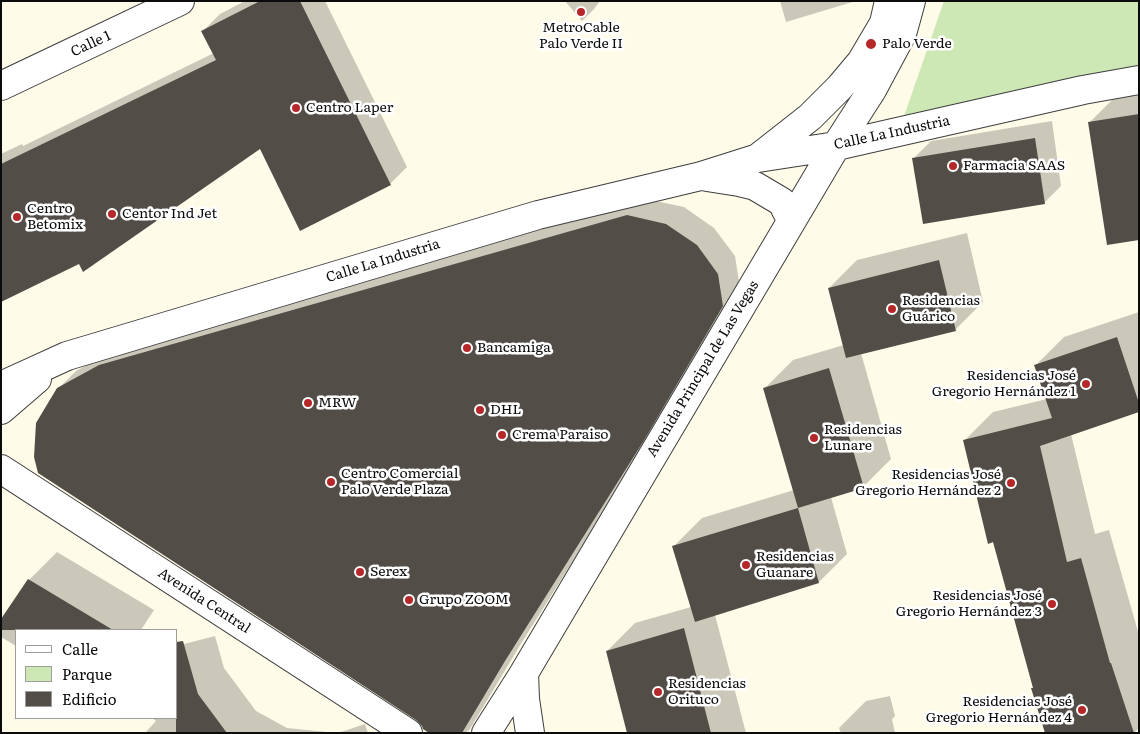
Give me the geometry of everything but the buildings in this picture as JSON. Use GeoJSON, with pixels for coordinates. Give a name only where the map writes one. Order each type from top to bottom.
{"type":"FeatureCollection","features":[{"type":"Feature","properties":{"kind":"street","name":"Calle 1"},"geometry":{"type":"LineString","coordinates":[[1,86],[180,1]]}},
{"type":"Feature","properties":{"kind":"street"},"geometry":{"type":"LineString","coordinates":[[758,158],[810,117],[840,87],[861,62],[884,23],[889,1]]}},
{"type":"Feature","properties":{"kind":"street","name":"Avenida Principal de Las Vegas"},"geometry":{"type":"LineString","coordinates":[[486,733],[524,673],[791,220],[872,90],[902,34],[910,1]]}},
{"type":"Feature","properties":{"kind":"street","name":"Calle La Industria"},"geometry":{"type":"LineString","coordinates":[[1,386],[67,356],[538,215],[700,176],[758,158],[836,146],[1083,90],[1139,80]]}},
{"type":"Feature","properties":{"kind":"street","name":"Calle La Industria"},"geometry":{"type":"LineString","coordinates":[[700,176],[755,186],[782,202],[791,220]]}},
{"type":"Feature","properties":{"kind":"street","name":"Calle La Industria"},"geometry":{"type":"LineString","coordinates":[[1,410],[67,356]]}},
{"type":"Feature","properties":{"kind":"street","name":"Avenida Central"},"geometry":{"type":"LineString","coordinates":[[1,469],[408,733]]}},
{"type":"Feature","properties":{"kind":"street"},"geometry":{"type":"LineString","coordinates":[[524,673],[524,699],[530,733]]}},
{"type":"Feature","properties":{"kind":"green space"},"geometry":{"type":"Polygon","coordinates":[[[944,1],[1139,1],[1139,82],[902,122],[944,1]]]}},
{"type":"Feature","properties":{"kind":"place","name":"MetroCable Palo Verde II"},"geometry":{"type":"Point","coordinates":[581,12]}},
{"type":"Feature","properties":{"kind":"place","name":"Palo Verde"},"geometry":{"type":"Point","coordinates":[871,44]}},
{"type":"Feature","properties":{"kind":"place","name":"Centro Laper"},"geometry":{"type":"Point","coordinates":[296,108]}},
{"type":"Feature","properties":{"kind":"place","name":"Farmacia SAAS"},"geometry":{"type":"Point","coordinates":[953,166]}},
{"type":"Feature","properties":{"kind":"place","name":"Centor Ind Jet"},"geometry":{"type":"Point","coordinates":[112,214]}},
{"type":"Feature","properties":{"kind":"place","name":"Centro Betomix"},"geometry":{"type":"Point","coordinates":[17,217]}},
{"type":"Feature","properties":{"kind":"place","name":"Residencias Guárico"},"geometry":{"type":"Point","coordinates":[892,309]}},
{"type":"Feature","properties":{"kind":"place","name":"Bancamiga"},"geometry":{"type":"Point","coordinates":[467,348]}},
{"type":"Feature","properties":{"kind":"place","name":"Residencias José Gregorio Hernández 1"},"geometry":{"type":"Point","coordinates":[1086,384]}},
{"type":"Feature","properties":{"kind":"place","name":"MRW"},"geometry":{"type":"Point","coordinates":[308,403]}},
{"type":"Feature","properties":{"kind":"place","name":"DHL"},"geometry":{"type":"Point","coordinates":[480,410]}},
{"type":"Feature","properties":{"kind":"place","name":"Crema Paraiso"},"geometry":{"type":"Point","coordinates":[502,435]}},
{"type":"Feature","properties":{"kind":"place","name":"Residencias Lunare"},"geometry":{"type":"Point","coordinates":[814,438]}},
{"type":"Feature","properties":{"kind":"place","name":"Centro Comercial Palo Verde Plaza"},"geometry":{"type":"Point","coordinates":[331,482]}},
{"type":"Feature","properties":{"kind":"place","name":"Residencias José Gregorio Hernández 2"},"geometry":{"type":"Point","coordinates":[1011,483]}},
{"type":"Feature","properties":{"kind":"place","name":"Residencias Guanare"},"geometry":{"type":"Point","coordinates":[746,565]}},
{"type":"Feature","properties":{"kind":"place","name":"Serex"},"geometry":{"type":"Point","coordinates":[360,572]}},
{"type":"Feature","properties":{"kind":"place","name":"Grupo ZOOM"},"geometry":{"type":"Point","coordinates":[409,600]}},
{"type":"Feature","properties":{"kind":"place","name":"Residencias José Gregorio Hernández 3"},"geometry":{"type":"Point","coordinates":[1052,604]}},
{"type":"Feature","properties":{"kind":"place","name":"Residencias Orituco"},"geometry":{"type":"Point","coordinates":[658,692]}},
{"type":"Feature","properties":{"kind":"place","name":"Residencias José Gregorio Hernández 4"},"geometry":{"type":"Point","coordinates":[1082,710]}}]}
